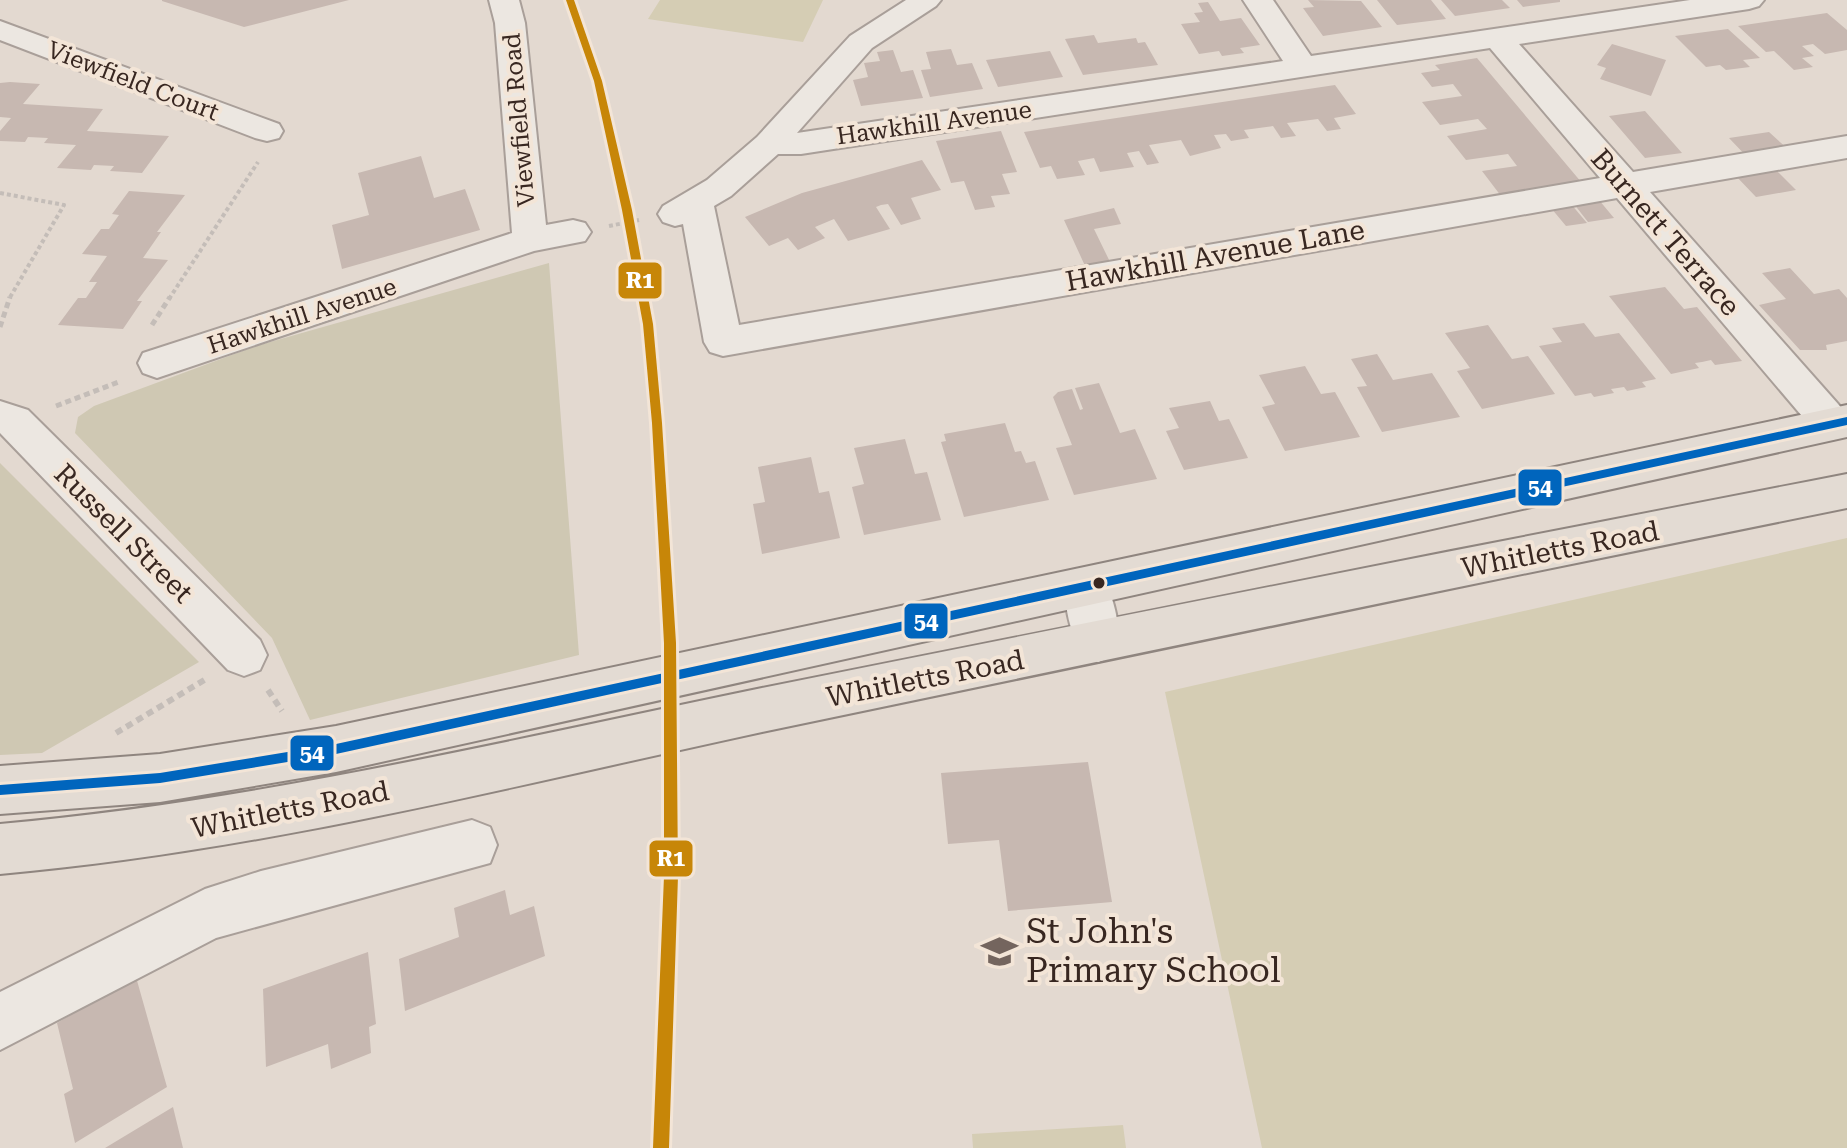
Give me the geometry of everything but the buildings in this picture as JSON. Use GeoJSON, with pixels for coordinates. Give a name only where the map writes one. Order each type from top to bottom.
{"type":"FeatureCollection","features":[{"type":"Feature","properties":{"kind":"main road","name":"Whitletts Road"},"geometry":{"type":"LineString","coordinates":[[0,790],[160,778],[336,749],[557,699],[1842,429]]}},
{"type":"Feature","properties":{"kind":"main road","name":"Whitletts Road"},"geometry":{"type":"LineString","coordinates":[[0,849],[200,828],[1847,491]]}},
{"type":"Feature","properties":{"kind":"street","name":"Viewfield Road"},"geometry":{"type":"LineString","coordinates":[[504,0],[510,23],[530,240]]}},
{"type":"Feature","properties":{"kind":"street"},"geometry":{"type":"LineString","coordinates":[[686,208],[719,188],[769,144],[861,42],[926,0]]}},
{"type":"Feature","properties":{"kind":"street"},"geometry":{"type":"LineString","coordinates":[[1258,0],[1304,69]]}},
{"type":"Feature","properties":{"kind":"street","name":"Hawkhill Avenue"},"geometry":{"type":"LineString","coordinates":[[769,144],[801,143],[1749,0]]}},
{"type":"Feature","properties":{"kind":"street","name":"Viewfield Court"},"geometry":{"type":"LineString","coordinates":[[0,30],[267,131]]}},
{"type":"Feature","properties":{"kind":"street","name":"Burnett Terrace"},"geometry":{"type":"LineString","coordinates":[[1499,40],[1842,429]]}},
{"type":"Feature","properties":{"kind":"street","name":"Hawkhill Avenue Lane"},"geometry":{"type":"LineString","coordinates":[[686,208],[723,342],[1847,147]]}},
{"type":"Feature","properties":{"kind":"street","name":"Hawkhill Avenue"},"geometry":{"type":"LineString","coordinates":[[157,363],[530,240],[573,232]]}},
{"type":"Feature","properties":{"kind":"street","name":"Russell Street"},"geometry":{"type":"LineString","coordinates":[[7,419],[255,672]]}},
{"type":"Feature","properties":{"kind":"street"},"geometry":{"type":"LineString","coordinates":[[1086,587],[1098,642]]}},
{"type":"Feature","properties":{"kind":"street"},"geometry":{"type":"LineString","coordinates":[[0,1022],[102,966],[205,915],[261,897],[472,845]]}},
{"type":"Feature","properties":{"kind":"path"},"geometry":{"type":"LineString","coordinates":[[7,419],[101,391],[157,363],[147,333],[259,161],[267,131]]}},
{"type":"Feature","properties":{"kind":"path"},"geometry":{"type":"LineString","coordinates":[[0,193],[64,205],[11,293],[0,327]]}},
{"type":"Feature","properties":{"kind":"path"},"geometry":{"type":"LineString","coordinates":[[573,232],[686,208]]}},
{"type":"Feature","properties":{"kind":"path"},"geometry":{"type":"LineString","coordinates":[[108,738],[255,672],[284,715]]}},
{"type":"Feature","properties":{"kind":"shaded area"},"geometry":{"type":"Polygon","coordinates":[[[660,0],[823,0],[803,42],[648,19],[660,0]]]}},
{"type":"Feature","properties":{"kind":"shaded area"},"geometry":{"type":"Polygon","coordinates":[[[549,263],[579,655],[310,720],[272,638],[75,433],[78,417],[94,406],[256,346],[549,263]]]}},
{"type":"Feature","properties":{"kind":"shaded area"},"geometry":{"type":"Polygon","coordinates":[[[0,463],[199,662],[42,753],[0,755],[0,463]]]}},
{"type":"Feature","properties":{"kind":"shaded area"},"geometry":{"type":"Polygon","coordinates":[[[1847,538],[1847,1148],[1262,1148],[1165,692],[1847,538]]]}},
{"type":"Feature","properties":{"kind":"shaded area"},"geometry":{"type":"Polygon","coordinates":[[[1123,1125],[1126,1148],[973,1148],[972,1134],[1123,1125]]]}},
{"type":"Feature","properties":{"kind":"transit line","name":"R1"},"geometry":{"type":"LineString","coordinates":[[570,0],[598,81],[627,210],[648,324],[657,423],[670,643],[671,876],[661,1148]]}},
{"type":"Feature","properties":{"kind":"transit line","name":"54"},"geometry":{"type":"LineString","coordinates":[[0,790],[160,778],[336,749],[1847,421]]}},
{"type":"Feature","properties":{"kind":"place","name":"St John's Primary School"},"geometry":{"type":"Point","coordinates":[1000,951]}}]}
